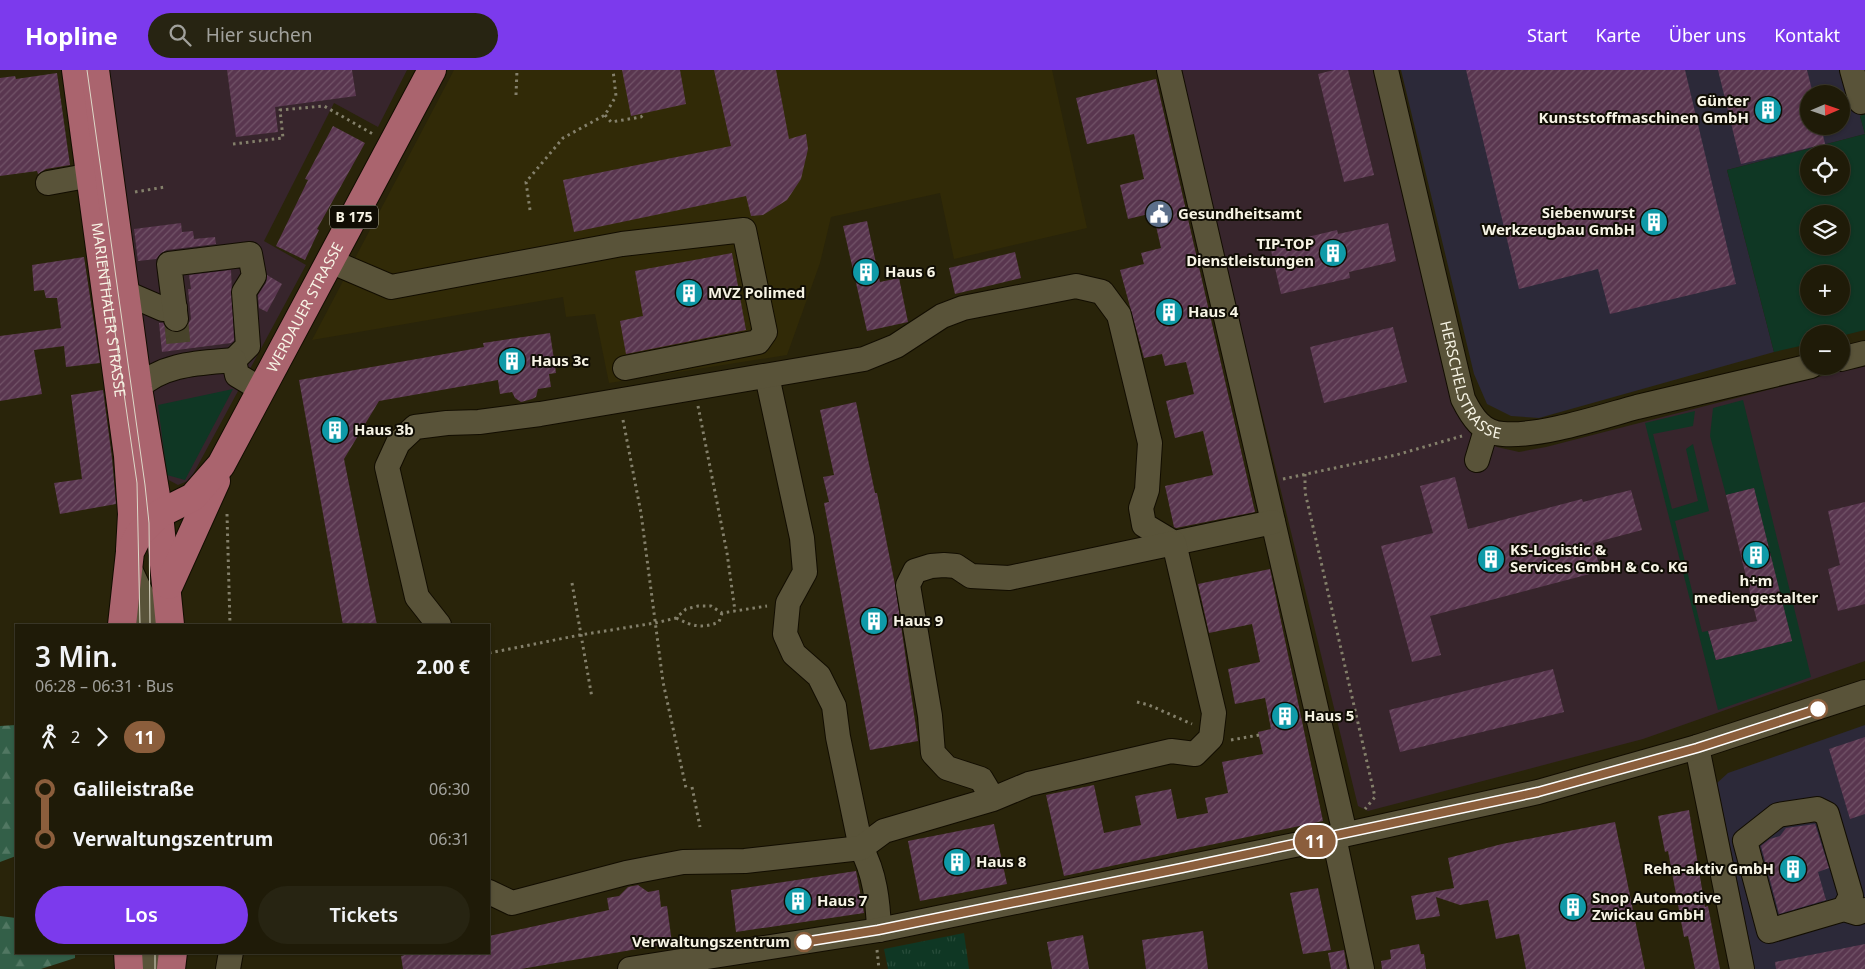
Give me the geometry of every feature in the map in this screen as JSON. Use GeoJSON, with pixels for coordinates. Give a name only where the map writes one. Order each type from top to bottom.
{"type":"FeatureCollection","features":[{"type":"Feature","properties":{"kind":"main road","name":"MARIENTHALER STRASSE"},"geometry":{"type":"LineString","coordinates":[[76,70],[126,293],[138,388],[159,514]]}},
{"type":"Feature","properties":{"kind":"main road","name":"MARIENTHALER STRASSE"},"geometry":{"type":"LineString","coordinates":[[95,70],[99,174],[128,456],[132,514],[129,558]]}},
{"type":"Feature","properties":{"kind":"main road","name":"WERDAUER STRASSE"},"geometry":{"type":"LineString","coordinates":[[153,615],[217,477],[432,70]]}},
{"type":"Feature","properties":{"kind":"main road","name":"WERDAUER STRASSE"},"geometry":{"type":"LineString","coordinates":[[153,615],[129,558],[139,534],[159,514],[193,497],[217,477]]}},
{"type":"Feature","properties":{"kind":"main road"},"geometry":{"type":"LineString","coordinates":[[153,615],[159,514]]}},
{"type":"Feature","properties":{"kind":"main road"},"geometry":{"type":"LineString","coordinates":[[128,954],[129,969]]}},
{"type":"Feature","properties":{"kind":"main road"},"geometry":{"type":"LineString","coordinates":[[171,969],[173,954]]}},
{"type":"Feature","properties":{"kind":"street"},"geometry":{"type":"LineString","coordinates":[[1169,70],[1273,522],[1340,835],[1362,969]]}},
{"type":"Feature","properties":{"kind":"street","name":"HERSCHELSTRASSE"},"geometry":{"type":"LineString","coordinates":[[1386,70],[1463,399],[1471,415],[1486,430],[1502,434],[1522,434],[1566,426],[1800,369]]}},
{"type":"Feature","properties":{"kind":"street"},"geometry":{"type":"LineString","coordinates":[[1852,70],[1861,102]]}},
{"type":"Feature","properties":{"kind":"street"},"geometry":{"type":"LineString","coordinates":[[48,183],[99,174]]}},
{"type":"Feature","properties":{"kind":"street"},"geometry":{"type":"LineString","coordinates":[[330,261],[392,287],[622,244],[744,230],[765,332],[758,342],[625,368]]}},
{"type":"Feature","properties":{"kind":"street"},"geometry":{"type":"LineString","coordinates":[[126,293],[176,314],[169,264],[250,254],[254,276],[244,292],[248,346],[234,360],[180,358],[148,378],[138,388]]}},
{"type":"Feature","properties":{"kind":"street"},"geometry":{"type":"LineString","coordinates":[[438,624],[417,597],[387,467],[398,443],[415,427],[447,422],[496,420],[864,359],[896,346],[942,316],[963,308],[1076,286],[1102,292],[1119,315],[1150,443],[1146,490],[1141,508],[1144,525],[1174,543],[1214,713],[1210,738],[1195,754],[1171,751],[1029,784],[993,799],[884,831],[861,848],[745,861],[683,862],[626,873],[512,902],[490,892]]}},
{"type":"Feature","properties":{"kind":"street"},"geometry":{"type":"LineString","coordinates":[[1850,357],[1865,353]]}},
{"type":"Feature","properties":{"kind":"street"},"geometry":{"type":"LineString","coordinates":[[234,360],[237,375],[262,390]]}},
{"type":"Feature","properties":{"kind":"street"},"geometry":{"type":"LineString","coordinates":[[768,376],[802,538],[805,572],[788,603],[785,634],[794,654],[819,676],[834,706],[838,737],[861,848],[870,864],[878,909],[878,930]]}},
{"type":"Feature","properties":{"kind":"street"},"geometry":{"type":"LineString","coordinates":[[1477,460],[1486,430]]}},
{"type":"Feature","properties":{"kind":"street"},"geometry":{"type":"LineString","coordinates":[[993,799],[980,779],[947,768],[933,753],[930,716],[908,585],[915,571],[944,565],[956,566],[971,576],[1009,578],[1273,522]]}},
{"type":"Feature","properties":{"kind":"street"},"geometry":{"type":"LineString","coordinates":[[630,969],[878,930],[1340,835],[1538,792],[1697,748],[1865,692]]}},
{"type":"Feature","properties":{"kind":"street"},"geometry":{"type":"LineString","coordinates":[[1697,748],[1742,969]]}},
{"type":"Feature","properties":{"kind":"street"},"geometry":{"type":"LineString","coordinates":[[1817,809],[1827,814],[1855,910],[1769,931],[1745,841],[1778,815],[1817,809]]}},
{"type":"Feature","properties":{"kind":"street"},"geometry":{"type":"LineString","coordinates":[[151,954],[151,969]]}},
{"type":"Feature","properties":{"kind":"street"},"geometry":{"type":"LineString","coordinates":[[228,969],[231,954]]}},
{"type":"Feature","properties":{"kind":"path"},"geometry":{"type":"LineString","coordinates":[[516,95],[517,70]]}},
{"type":"Feature","properties":{"kind":"path"},"geometry":{"type":"LineString","coordinates":[[530,210],[526,182],[563,138],[605,114],[616,96],[613,70]]}},
{"type":"Feature","properties":{"kind":"path"},"geometry":{"type":"LineString","coordinates":[[232,144],[283,138],[280,110],[324,106],[393,146]]}},
{"type":"Feature","properties":{"kind":"path"},"geometry":{"type":"LineString","coordinates":[[605,114],[612,122],[641,117],[645,113]]}},
{"type":"Feature","properties":{"kind":"path"},"geometry":{"type":"LineString","coordinates":[[130,192],[165,187]]}},
{"type":"Feature","properties":{"kind":"path"},"geometry":{"type":"LineString","coordinates":[[694,386],[717,499],[735,611]]}},
{"type":"Feature","properties":{"kind":"path"},"geometry":{"type":"LineString","coordinates":[[619,400],[641,513],[663,682],[686,788]]}},
{"type":"Feature","properties":{"kind":"path"},"geometry":{"type":"LineString","coordinates":[[1263,484],[1396,454],[1486,430]]}},
{"type":"Feature","properties":{"kind":"path"},"geometry":{"type":"LineString","coordinates":[[1304,474],[1305,492],[1375,797],[1340,835]]}},
{"type":"Feature","properties":{"kind":"path"},"geometry":{"type":"LineString","coordinates":[[217,477],[226,503],[230,624]]}},
{"type":"Feature","properties":{"kind":"path"},"geometry":{"type":"LineString","coordinates":[[572,583],[592,698]]}},
{"type":"Feature","properties":{"kind":"path"},"geometry":{"type":"LineString","coordinates":[[490,653],[580,635],[655,623],[676,618],[686,609],[698,606],[711,606],[722,614],[788,603]]}},
{"type":"Feature","properties":{"kind":"path"},"geometry":{"type":"LineString","coordinates":[[676,618],[694,627],[707,627],[718,622],[722,614]]}},
{"type":"Feature","properties":{"kind":"path"},"geometry":{"type":"LineString","coordinates":[[692,787],[700,827]]}},
{"type":"Feature","properties":{"kind":"shaded area"},"geometry":{"type":"Polygon","coordinates":[[[109,70],[407,70],[378,127],[334,103],[264,241],[306,265],[190,480],[178,485],[165,478],[109,70]]]}},
{"type":"Feature","properties":{"kind":"shaded area"},"geometry":{"type":"Polygon","coordinates":[[[454,70],[1052,70],[1087,228],[954,259],[940,193],[831,217],[820,263],[787,355],[609,383],[595,314],[566,317],[563,297],[312,340],[454,70]]]}},
{"type":"Feature","properties":{"kind":"shaded area"},"geometry":{"type":"Polygon","coordinates":[[[1178,70],[1373,70],[1452,406],[1468,430],[1497,447],[1519,452],[1546,447],[1826,375],[1850,375],[1850,369],[1865,365],[1865,661],[1643,739],[1368,811],[1358,806],[1178,70]]]}},
{"type":"Feature","properties":{"kind":"shaded area"},"geometry":{"type":"Polygon","coordinates":[[[1401,70],[1865,70],[1865,114],[1860,116],[1865,134],[1823,145],[1800,145],[1800,151],[1727,170],[1774,352],[1539,418],[1511,416],[1487,404],[1474,374],[1401,70]]]}},
{"type":"Feature","properties":{"kind":"shaded area"},"geometry":{"type":"Polygon","coordinates":[[[1865,725],[1865,969],[1755,969],[1717,783],[1728,773],[1865,725]]]}},
{"type":"Feature","properties":{"kind":"green space"},"geometry":{"type":"Polygon","coordinates":[[[1865,114],[1865,134],[1860,116],[1865,114]]]}},
{"type":"Feature","properties":{"kind":"green space"},"geometry":{"type":"Polygon","coordinates":[[[1865,134],[1865,330],[1850,334],[1850,325],[1800,325],[1800,346],[1774,352],[1727,170],[1800,151],[1800,195],[1850,195],[1850,145],[1823,145],[1865,134]]]}},
{"type":"Feature","properties":{"kind":"green space"},"geometry":{"type":"Polygon","coordinates":[[[233,389],[185,480],[167,475],[158,405],[233,389]]]}},
{"type":"Feature","properties":{"kind":"green space"},"geometry":{"type":"Polygon","coordinates":[[[1743,400],[1811,677],[1718,710],[1645,423],[1695,411],[1693,426],[1653,434],[1672,509],[1698,501],[1686,449],[1693,444],[1709,511],[1675,521],[1702,632],[1708,631],[1716,660],[1792,641],[1754,488],[1726,495],[1710,436],[1713,408],[1743,400]]]}},
{"type":"Feature","properties":{"kind":"green space"},"geometry":{"type":"Polygon","coordinates":[[[15,725],[15,856],[0,862],[0,726],[15,725]]]}},
{"type":"Feature","properties":{"kind":"green space"},"geometry":{"type":"Polygon","coordinates":[[[0,916],[15,918],[15,954],[75,954],[75,958],[41,969],[0,969],[0,916]]]}},
{"type":"Feature","properties":{"kind":"green space"},"geometry":{"type":"Polygon","coordinates":[[[964,933],[969,969],[888,969],[884,949],[964,933]]]}},
{"type":"Feature","properties":{"kind":"building"},"geometry":{"type":"Polygon","coordinates":[[[227,70],[352,70],[356,96],[275,107],[278,132],[236,137],[227,70]]]}},
{"type":"Feature","properties":{"kind":"building"},"geometry":{"type":"Polygon","coordinates":[[[622,70],[680,70],[686,104],[631,116],[622,70]]]}},
{"type":"Feature","properties":{"kind":"building"},"geometry":{"type":"Polygon","coordinates":[[[714,70],[776,70],[789,139],[806,134],[808,149],[801,179],[787,200],[763,215],[751,216],[746,196],[574,232],[563,180],[731,146],[714,70]]]}},
{"type":"Feature","properties":{"kind":"building"},"geometry":{"type":"Polygon","coordinates":[[[1334,70],[1348,70],[1374,175],[1344,182],[1318,74],[1334,70]]]}},
{"type":"Feature","properties":{"kind":"building","name":"Siebenwurst Werkzeugbau GmbH"},"geometry":{"type":"Polygon","coordinates":[[[1466,70],[1685,70],[1736,284],[1610,314],[1598,269],[1519,289],[1466,70]]]}},
{"type":"Feature","properties":{"kind":"building","name":"Günter Kunststoffmaschinen GmbH"},"geometry":{"type":"Polygon","coordinates":[[[1718,70],[1807,70],[1811,85],[1800,85],[1800,135],[1823,135],[1825,144],[1800,145],[1800,150],[1741,164],[1718,70]]]}},
{"type":"Feature","properties":{"kind":"building"},"geometry":{"type":"Polygon","coordinates":[[[57,73],[70,165],[46,169],[38,174],[37,171],[0,176],[0,78],[15,76],[16,79],[57,73]]]}},
{"type":"Feature","properties":{"kind":"building","name":"Haus 4"},"geometry":{"type":"Polygon","coordinates":[[[1156,79],[1255,512],[1176,528],[1174,527],[1165,486],[1213,475],[1203,431],[1175,438],[1166,401],[1194,394],[1186,362],[1165,366],[1162,354],[1144,358],[1120,270],[1144,264],[1141,253],[1161,248],[1153,213],[1128,219],[1120,185],[1144,179],[1134,134],[1087,144],[1076,98],[1156,79]]]}},
{"type":"Feature","properties":{"kind":"building"},"geometry":{"type":"Polygon","coordinates":[[[333,126],[365,143],[317,229],[319,230],[305,260],[276,246],[308,180],[305,179],[333,126]]]}},
{"type":"Feature","properties":{"kind":"building","name":"Haus 6"},"geometry":{"type":"Polygon","coordinates":[[[867,221],[880,282],[899,278],[908,322],[867,331],[843,226],[867,221]]]}},
{"type":"Feature","properties":{"kind":"building"},"geometry":{"type":"Polygon","coordinates":[[[181,223],[182,232],[193,231],[194,239],[215,237],[216,244],[167,250],[156,259],[138,261],[134,229],[181,223]]]}},
{"type":"Feature","properties":{"kind":"building","name":"TIP-TOP Dienstleistungen"},"geometry":{"type":"Polygon","coordinates":[[[1388,223],[1396,261],[1349,272],[1350,278],[1281,294],[1270,246],[1337,230],[1338,234],[1388,223]]]}},
{"type":"Feature","properties":{"kind":"building"},"geometry":{"type":"Polygon","coordinates":[[[1015,252],[1021,278],[955,294],[949,268],[1015,252]]]}},
{"type":"Feature","properties":{"kind":"building","name":"MVZ Polimed"},"geometry":{"type":"Polygon","coordinates":[[[732,253],[746,330],[626,354],[620,321],[643,316],[635,271],[732,253]]]}},
{"type":"Feature","properties":{"kind":"building"},"geometry":{"type":"Polygon","coordinates":[[[84,257],[100,363],[66,367],[64,346],[34,350],[42,394],[0,401],[0,336],[61,328],[57,298],[46,298],[44,290],[34,291],[32,265],[84,257]]]}},
{"type":"Feature","properties":{"kind":"building"},"geometry":{"type":"Polygon","coordinates":[[[231,270],[234,341],[231,343],[162,352],[159,323],[163,323],[170,331],[177,333],[185,330],[191,319],[188,289],[191,289],[189,275],[231,270]]]}},
{"type":"Feature","properties":{"kind":"building"},"geometry":{"type":"Polygon","coordinates":[[[267,275],[282,284],[267,312],[259,308],[258,295],[266,283],[267,275]]]}},
{"type":"Feature","properties":{"kind":"building"},"geometry":{"type":"Polygon","coordinates":[[[1393,327],[1407,382],[1324,403],[1310,347],[1393,327]]]}},
{"type":"Feature","properties":{"kind":"building"},"geometry":{"type":"Polygon","coordinates":[[[550,333],[556,373],[549,374],[551,387],[538,389],[536,397],[521,402],[515,398],[512,392],[500,394],[498,380],[379,401],[344,459],[377,624],[343,624],[299,380],[484,347],[483,343],[550,333]]]}},
{"type":"Feature","properties":{"kind":"building"},"geometry":{"type":"Polygon","coordinates":[[[103,390],[116,504],[60,514],[54,483],[82,479],[71,395],[103,390]]]}},
{"type":"Feature","properties":{"kind":"building","name":"Haus 9"},"geometry":{"type":"Polygon","coordinates":[[[856,402],[875,493],[877,493],[895,585],[918,741],[870,750],[824,503],[829,502],[823,477],[834,475],[820,410],[856,402]]]}},
{"type":"Feature","properties":{"kind":"building","name":"KS-Logistic & Services GmbH & Co. KG"},"geometry":{"type":"Polygon","coordinates":[[[1455,477],[1468,529],[1582,499],[1583,502],[1631,490],[1642,530],[1593,543],[1601,571],[1430,616],[1441,655],[1412,662],[1381,546],[1433,533],[1420,486],[1455,477]]]}},
{"type":"Feature","properties":{"kind":"building","name":"h+m mediengestalter"},"geometry":{"type":"Polygon","coordinates":[[[1754,488],[1792,641],[1716,660],[1708,631],[1757,621],[1726,495],[1754,488]]]}},
{"type":"Feature","properties":{"kind":"building"},"geometry":{"type":"Polygon","coordinates":[[[1865,502],[1865,604],[1838,611],[1828,569],[1840,565],[1828,511],[1865,502]]]}},
{"type":"Feature","properties":{"kind":"building","name":"Haus 5"},"geometry":{"type":"Polygon","coordinates":[[[1270,569],[1323,821],[1064,876],[1046,795],[1094,785],[1104,833],[1141,825],[1135,796],[1171,789],[1177,819],[1208,813],[1205,798],[1228,793],[1222,762],[1263,754],[1258,732],[1271,729],[1265,698],[1235,704],[1228,669],[1260,662],[1252,624],[1209,633],[1198,584],[1270,569]]]}},
{"type":"Feature","properties":{"kind":"building"},"geometry":{"type":"Polygon","coordinates":[[[1553,669],[1564,712],[1400,752],[1389,710],[1553,669]]]}},
{"type":"Feature","properties":{"kind":"building"},"geometry":{"type":"Polygon","coordinates":[[[1865,737],[1865,814],[1850,819],[1829,749],[1865,737]]]}},
{"type":"Feature","properties":{"kind":"building"},"geometry":{"type":"Polygon","coordinates":[[[1689,810],[1705,907],[1708,906],[1720,969],[1695,969],[1688,936],[1684,937],[1668,851],[1665,852],[1658,816],[1689,810]]]}},
{"type":"Feature","properties":{"kind":"building","name":"Snop Automotive Zwickau GmbH"},"geometry":{"type":"Polygon","coordinates":[[[1615,822],[1645,969],[1526,969],[1519,934],[1496,939],[1488,900],[1460,905],[1436,897],[1440,916],[1416,920],[1411,896],[1454,888],[1448,858],[1502,844],[1615,822]]]}},
{"type":"Feature","properties":{"kind":"building","name":"Haus 8"},"geometry":{"type":"Polygon","coordinates":[[[994,824],[1007,884],[920,901],[908,841],[994,824]]]}},
{"type":"Feature","properties":{"kind":"building","name":"Reha-aktiv GmbH"},"geometry":{"type":"Polygon","coordinates":[[[1815,824],[1829,868],[1818,872],[1826,900],[1779,914],[1761,846],[1770,839],[1780,836],[1786,828],[1815,824]]]}},
{"type":"Feature","properties":{"kind":"building","name":"Haus 7"},"geometry":{"type":"Polygon","coordinates":[[[856,871],[864,913],[736,932],[731,890],[856,871]]]}},
{"type":"Feature","properties":{"kind":"building"},"geometry":{"type":"Polygon","coordinates":[[[638,885],[648,892],[659,890],[661,907],[667,906],[672,943],[521,969],[403,969],[401,956],[405,954],[490,954],[490,936],[609,910],[607,898],[619,896],[628,887],[638,885]]]}},
{"type":"Feature","properties":{"kind":"building"},"geometry":{"type":"Polygon","coordinates":[[[1318,888],[1331,950],[1303,954],[1290,893],[1318,888]]]}},
{"type":"Feature","properties":{"kind":"building"},"geometry":{"type":"Polygon","coordinates":[[[1203,931],[1208,969],[1146,969],[1142,940],[1203,931]]]}},
{"type":"Feature","properties":{"kind":"building"},"geometry":{"type":"Polygon","coordinates":[[[1083,935],[1089,969],[1052,969],[1047,942],[1083,935]]]}},
{"type":"Feature","properties":{"kind":"building"},"geometry":{"type":"Polygon","coordinates":[[[1419,944],[1421,954],[1424,954],[1426,969],[1382,969],[1381,961],[1391,959],[1390,950],[1419,944]]]}},
{"type":"Feature","properties":{"kind":"building"},"geometry":{"type":"Polygon","coordinates":[[[1865,944],[1865,969],[1776,969],[1775,962],[1865,944]]]}},
{"type":"Feature","properties":{"kind":"building"},"geometry":{"type":"Polygon","coordinates":[[[1344,950],[1347,969],[1331,969],[1328,953],[1344,950]]]}},
{"type":"Feature","properties":{"kind":"tunnel"},"geometry":{"type":"LineString","coordinates":[[176,319],[179,351]]}},
{"type":"Feature","properties":{"kind":"tram line"},"geometry":{"type":"LineString","coordinates":[[87,70],[145,485],[149,523],[150,624]]}},
{"type":"Feature","properties":{"kind":"tram line"},"geometry":{"type":"LineString","coordinates":[[105,263],[137,483],[140,624]]}},
{"type":"Feature","properties":{"kind":"tram line"},"geometry":{"type":"LineString","coordinates":[[155,954],[155,969]]}},
{"type":"Feature","properties":{"kind":"bus line","name":"11"},"geometry":{"type":"LineString","coordinates":[[804,942],[878,930],[1334,837],[1538,792],[1697,748],[1818,709]]}},
{"type":"Feature","properties":{"kind":"place","name":"Günter Kunststoffmaschinen GmbH"},"geometry":{"type":"Point","coordinates":[1768,110]}},
{"type":"Feature","properties":{"kind":"place","name":"Gesundheitsamt"},"geometry":{"type":"Point","coordinates":[1159,214]}},
{"type":"Feature","properties":{"kind":"place","name":"Siebenwurst Werkzeugbau GmbH"},"geometry":{"type":"Point","coordinates":[1654,222]}},
{"type":"Feature","properties":{"kind":"place","name":"TIP-TOP Dienstleistungen"},"geometry":{"type":"Point","coordinates":[1333,253]}},
{"type":"Feature","properties":{"kind":"place","name":"Haus 6"},"geometry":{"type":"Point","coordinates":[866,272]}},
{"type":"Feature","properties":{"kind":"place","name":"MVZ Polimed"},"geometry":{"type":"Point","coordinates":[689,293]}},
{"type":"Feature","properties":{"kind":"place","name":"Haus 4"},"geometry":{"type":"Point","coordinates":[1169,312]}},
{"type":"Feature","properties":{"kind":"place","name":"Haus 3c"},"geometry":{"type":"Point","coordinates":[512,361]}},
{"type":"Feature","properties":{"kind":"place","name":"Haus 3b"},"geometry":{"type":"Point","coordinates":[335,430]}},
{"type":"Feature","properties":{"kind":"place","name":"h+m mediengestalter"},"geometry":{"type":"Point","coordinates":[1756,555]}},
{"type":"Feature","properties":{"kind":"place","name":"KS-Logistic & Services GmbH & Co. KG"},"geometry":{"type":"Point","coordinates":[1491,559]}},
{"type":"Feature","properties":{"kind":"place","name":"Haus 9"},"geometry":{"type":"Point","coordinates":[874,621]}},
{"type":"Feature","properties":{"kind":"place","name":"Haus 5"},"geometry":{"type":"Point","coordinates":[1285,716]}},
{"type":"Feature","properties":{"kind":"place","name":"Haus 8"},"geometry":{"type":"Point","coordinates":[957,862]}},
{"type":"Feature","properties":{"kind":"place","name":"Reha-aktiv GmbH"},"geometry":{"type":"Point","coordinates":[1793,869]}},
{"type":"Feature","properties":{"kind":"place","name":"Haus 7"},"geometry":{"type":"Point","coordinates":[798,901]}},
{"type":"Feature","properties":{"kind":"place","name":"Snop Automotive Zwickau GmbH"},"geometry":{"type":"Point","coordinates":[1573,907]}},
{"type":"Feature","properties":{"kind":"place","name":"Verwaltungszentrum"},"geometry":{"type":"Point","coordinates":[804,942]}}]}
